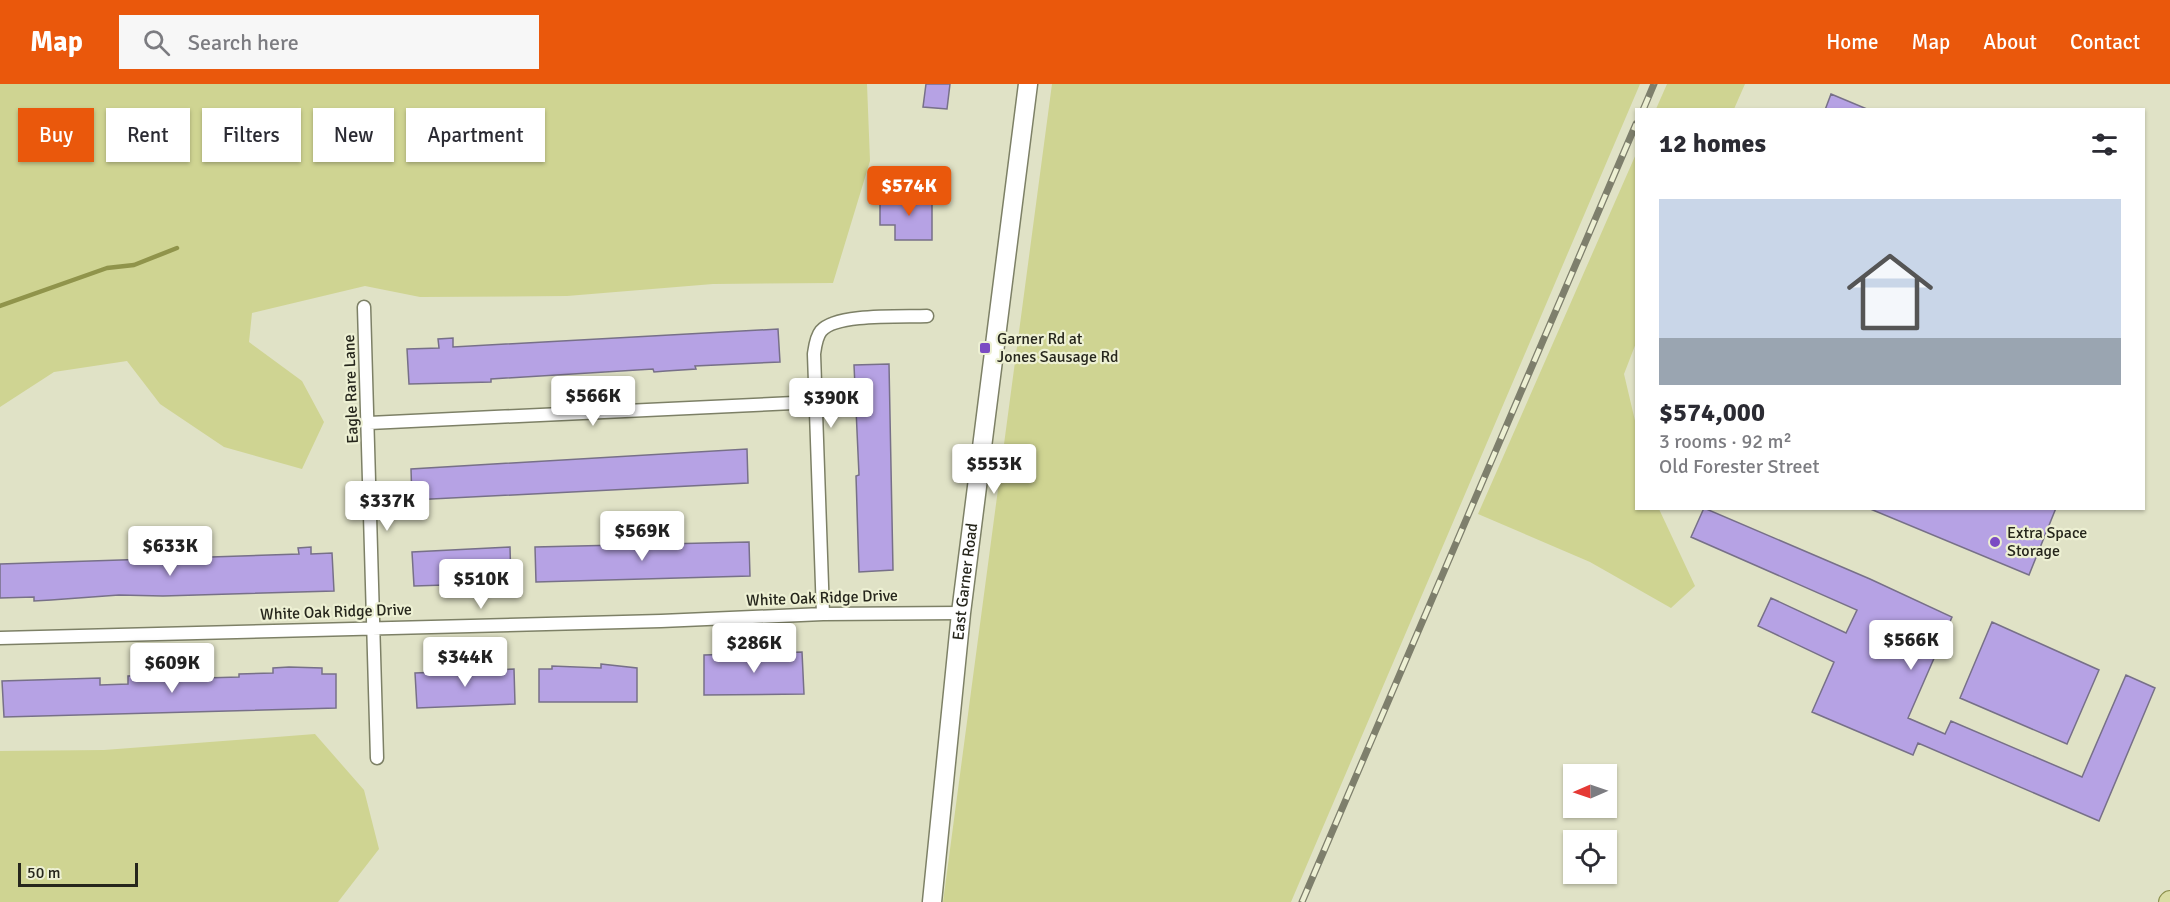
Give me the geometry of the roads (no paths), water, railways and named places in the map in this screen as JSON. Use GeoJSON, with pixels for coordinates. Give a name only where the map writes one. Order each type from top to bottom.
{"type":"FeatureCollection","features":[{"type":"Feature","properties":{"kind":"main road","name":"East Garner Road"},"geometry":{"type":"LineString","coordinates":[[932,902],[961,613],[1028,84]]}},
{"type":"Feature","properties":{"kind":"street","name":"Eagle Rare Lane"},"geometry":{"type":"LineString","coordinates":[[364,307],[377,758]]}},
{"type":"Feature","properties":{"kind":"street"},"geometry":{"type":"LineString","coordinates":[[823,614],[814,354],[820,332],[850,319],[927,316]]}},
{"type":"Feature","properties":{"kind":"street"},"geometry":{"type":"LineString","coordinates":[[369,423],[815,402]]}},
{"type":"Feature","properties":{"kind":"street","name":"White Oak Ridge Drive"},"geometry":{"type":"LineString","coordinates":[[0,638],[661,621],[823,614],[961,613]]}},
{"type":"Feature","properties":{"kind":"waterway"},"geometry":{"type":"LineString","coordinates":[[0,306],[107,268],[134,265],[177,248]]}},
{"type":"Feature","properties":{"kind":"railway"},"geometry":{"type":"LineString","coordinates":[[1644,108],[1654,84]]}},
{"type":"Feature","properties":{"kind":"railway"},"geometry":{"type":"LineString","coordinates":[[1302,902],[1635,126]]}},
{"type":"Feature","properties":{"kind":"place","name":"Garner Rd at Jones Sausage Rd"},"geometry":{"type":"Point","coordinates":[985,348]}},
{"type":"Feature","properties":{"kind":"place","name":"Extra Space Storage"},"geometry":{"type":"Point","coordinates":[1995,542]}}]}
